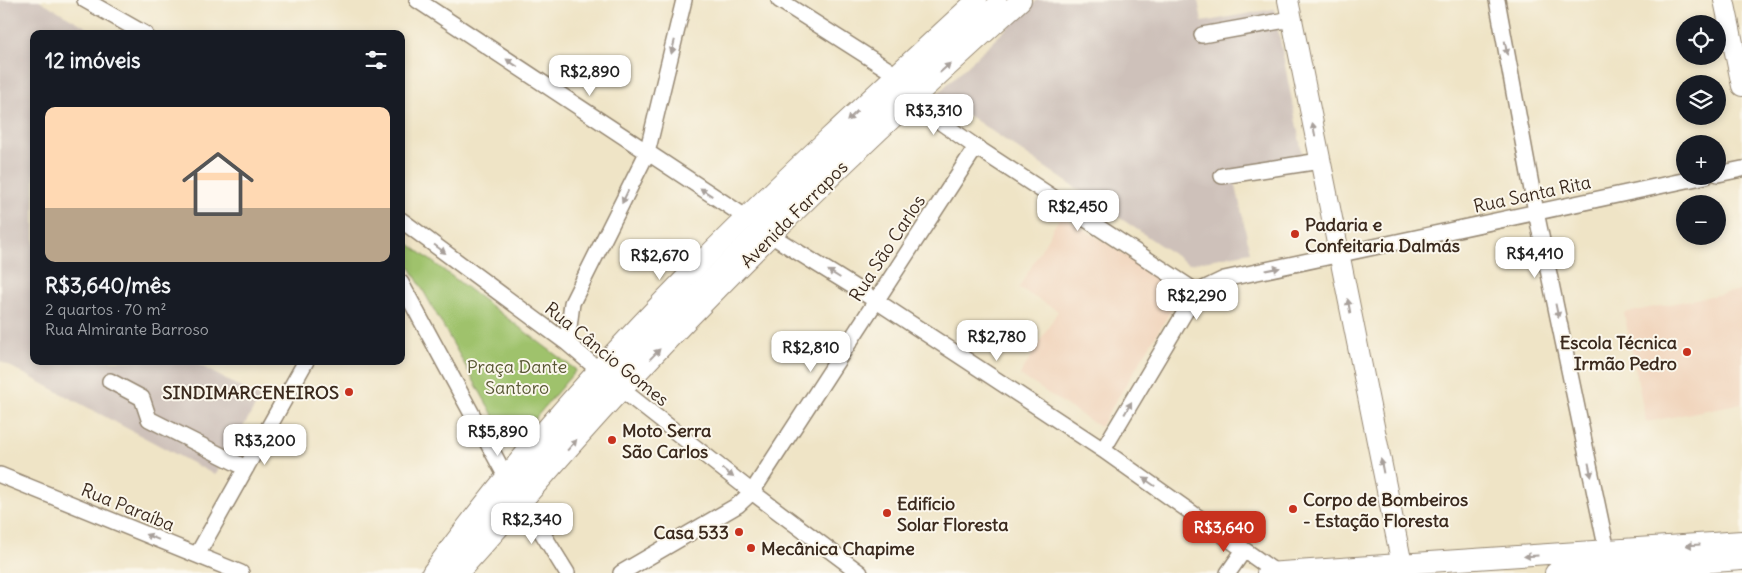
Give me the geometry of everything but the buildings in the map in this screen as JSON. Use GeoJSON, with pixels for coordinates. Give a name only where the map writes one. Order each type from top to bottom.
{"type":"FeatureCollection","features":[{"type":"Feature","properties":{"kind":"main road","name":"Avenida Farrapos"},"geometry":{"type":"LineString","coordinates":[[458,573],[523,502],[609,378],[747,218],[895,74],[977,0]]}},
{"type":"Feature","properties":{"kind":"main road","name":"Avenida Farrapos"},"geometry":{"type":"LineString","coordinates":[[432,573],[505,475],[609,378],[772,236],[909,100],[1021,0]]}},
{"type":"Feature","properties":{"kind":"main road"},"geometry":{"type":"LineString","coordinates":[[1724,0],[1742,86]]}},
{"type":"Feature","properties":{"kind":"main road"},"geometry":{"type":"LineString","coordinates":[[1290,9],[1402,565]]}},
{"type":"Feature","properties":{"kind":"main road"},"geometry":{"type":"LineString","coordinates":[[1555,573],[1742,541]]}},
{"type":"Feature","properties":{"kind":"main road"},"geometry":{"type":"LineString","coordinates":[[1270,572],[1402,565],[1609,564],[1742,560]]}},
{"type":"Feature","properties":{"kind":"street"},"geometry":{"type":"LineString","coordinates":[[85,0],[138,30]]}},
{"type":"Feature","properties":{"kind":"street"},"geometry":{"type":"LineString","coordinates":[[417,0],[747,218],[796,191]]}},
{"type":"Feature","properties":{"kind":"street"},"geometry":{"type":"LineString","coordinates":[[567,343],[572,303],[647,153],[684,0]]}},
{"type":"Feature","properties":{"kind":"street"},"geometry":{"type":"LineString","coordinates":[[779,0],[895,74]]}},
{"type":"Feature","properties":{"kind":"street"},"geometry":{"type":"LineString","coordinates":[[447,573],[609,378],[796,191],[1000,0]]}},
{"type":"Feature","properties":{"kind":"street"},"geometry":{"type":"LineString","coordinates":[[1497,0],[1536,212],[1609,564]]}},
{"type":"Feature","properties":{"kind":"street"},"geometry":{"type":"LineString","coordinates":[[1202,35],[1290,9]]}},
{"type":"Feature","properties":{"kind":"street"},"geometry":{"type":"LineString","coordinates":[[909,100],[976,147],[1197,292],[1104,450]]}},
{"type":"Feature","properties":{"kind":"street","name":"Rua São Carlos"},"geometry":{"type":"LineString","coordinates":[[621,573],[738,505],[752,492],[976,147]]}},
{"type":"Feature","properties":{"kind":"street"},"geometry":{"type":"LineString","coordinates":[[1222,176],[1320,161]]}},
{"type":"Feature","properties":{"kind":"street"},"geometry":{"type":"LineString","coordinates":[[1726,172],[1742,169]]}},
{"type":"Feature","properties":{"kind":"street","name":"Rua Santa Rita"},"geometry":{"type":"LineString","coordinates":[[1197,292],[1224,279],[1339,256],[1676,182]]}},
{"type":"Feature","properties":{"kind":"street"},"geometry":{"type":"LineString","coordinates":[[796,191],[772,236],[875,300],[1104,450],[1244,550],[1270,572]]}},
{"type":"Feature","properties":{"kind":"street","name":"Rua Câncio Gomes"},"geometry":{"type":"LineString","coordinates":[[405,223],[567,343],[752,492],[860,573]]}},
{"type":"Feature","properties":{"kind":"street"},"geometry":{"type":"LineString","coordinates":[[405,290],[505,475]]}},
{"type":"Feature","properties":{"kind":"street"},"geometry":{"type":"LineString","coordinates":[[197,555],[304,365]]}},
{"type":"Feature","properties":{"kind":"street"},"geometry":{"type":"LineString","coordinates":[[110,381],[142,398],[150,419],[246,468]]}},
{"type":"Feature","properties":{"kind":"street","name":"Rua Paraíba"},"geometry":{"type":"LineString","coordinates":[[0,475],[241,573]]}},
{"type":"Feature","properties":{"kind":"street"},"geometry":{"type":"LineString","coordinates":[[523,502],[567,573]]}},
{"type":"Feature","properties":{"kind":"street"},"geometry":{"type":"LineString","coordinates":[[1228,573],[1244,550]]}},
{"type":"Feature","properties":{"kind":"shaded area"},"geometry":{"type":"Polygon","coordinates":[[[0,0],[39,0],[91,30],[30,30],[30,365],[199,365],[260,398],[215,475],[0,361],[0,0]]]}},
{"type":"Feature","properties":{"kind":"shaded area"},"geometry":{"type":"Polygon","coordinates":[[[1037,0],[1198,0],[1202,22],[1274,9],[1305,168],[1235,181],[1250,252],[1188,264],[937,94],[1037,0]]]}},
{"type":"Feature","properties":{"kind":"shaded area"},"geometry":{"type":"Polygon","coordinates":[[[1061,215],[1183,291],[1100,427],[1020,375],[1058,311],[1019,288],[1061,215]]]}},
{"type":"Feature","properties":{"kind":"shaded area","name":"Escola Técnica Irmão Pedro"},"geometry":{"type":"Polygon","coordinates":[[[1742,290],[1742,403],[1646,422],[1624,313],[1742,290]]]}},
{"type":"Feature","properties":{"kind":"green space","name":"Praça Dante Santoro"},"geometry":{"type":"Polygon","coordinates":[[[405,241],[576,370],[511,447],[405,258],[405,241]]]}},
{"type":"Feature","properties":{"kind":"place","name":"Padaria e Confeitaria Dalmás"},"geometry":{"type":"Point","coordinates":[1295,234]}},
{"type":"Feature","properties":{"kind":"place","name":"Escola Técnica Irmão Pedro"},"geometry":{"type":"Point","coordinates":[1687,352]}},
{"type":"Feature","properties":{"kind":"place","name":"SINDIMARCENEIROS"},"geometry":{"type":"Point","coordinates":[349,392]}},
{"type":"Feature","properties":{"kind":"place","name":"Moto Serra São Carlos"},"geometry":{"type":"Point","coordinates":[612,440]}},
{"type":"Feature","properties":{"kind":"place","name":"Corpo de Bombeiros - Estação Floresta"},"geometry":{"type":"Point","coordinates":[1293,509]}},
{"type":"Feature","properties":{"kind":"place","name":"Edifício Solar Floresta"},"geometry":{"type":"Point","coordinates":[887,513]}},
{"type":"Feature","properties":{"kind":"place","name":"Casa 533"},"geometry":{"type":"Point","coordinates":[739,532]}},
{"type":"Feature","properties":{"kind":"place","name":"Mecânica Chapime"},"geometry":{"type":"Point","coordinates":[751,548]}}]}
